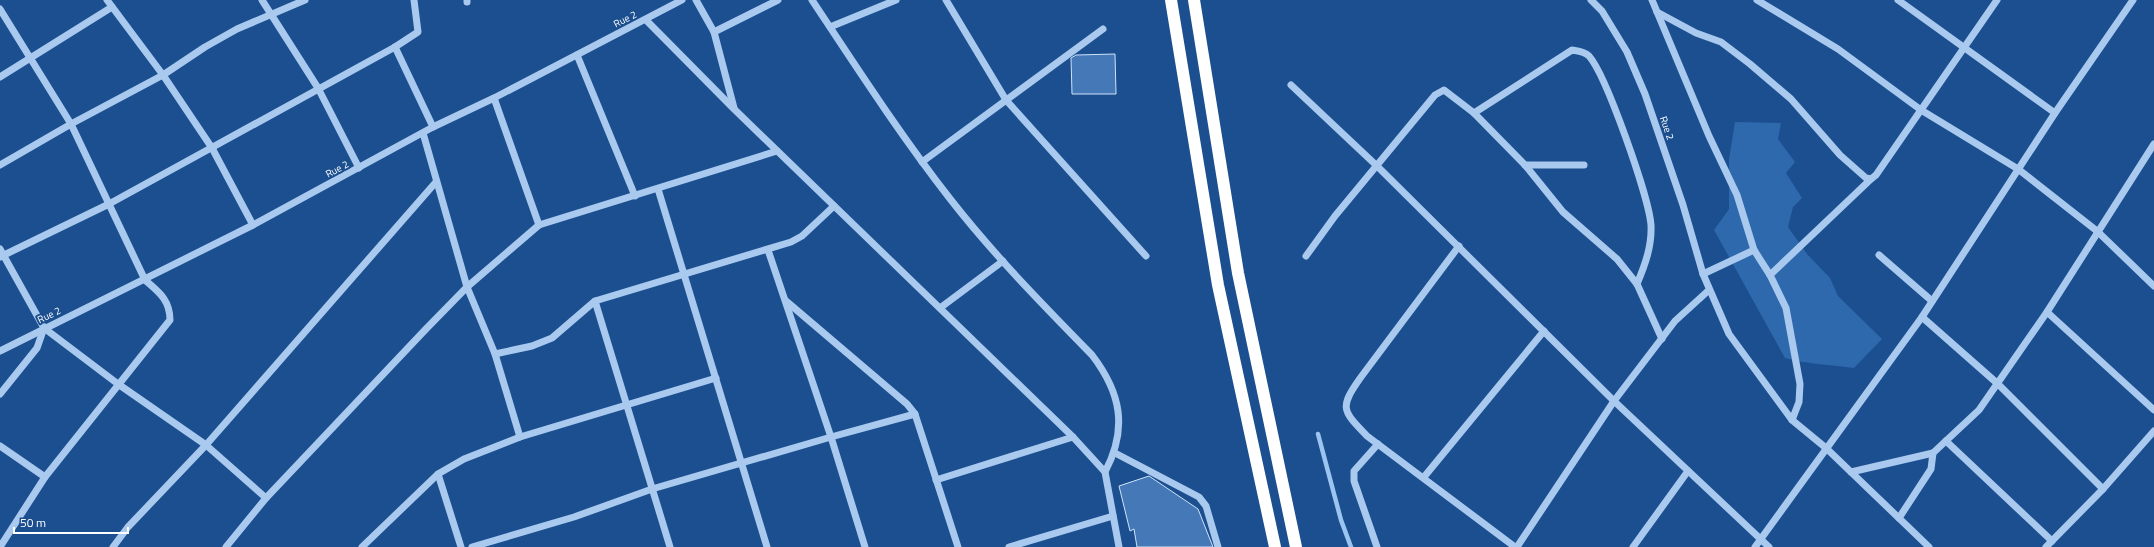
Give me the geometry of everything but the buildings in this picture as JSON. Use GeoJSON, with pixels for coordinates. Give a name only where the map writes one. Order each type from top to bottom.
{"type":"FeatureCollection","features":[{"type":"Feature","properties":{"kind":"highway"},"geometry":{"type":"LineString","coordinates":[[1171,0],[1218,285],[1275,547]]}},
{"type":"Feature","properties":{"kind":"highway"},"geometry":{"type":"LineString","coordinates":[[1194,0],[1238,273],[1296,547]]}},
{"type":"Feature","properties":{"kind":"street"},"geometry":{"type":"LineString","coordinates":[[107,0],[163,75],[212,148],[253,226]]}},
{"type":"Feature","properties":{"kind":"street"},"geometry":{"type":"LineString","coordinates":[[262,0],[318,88],[359,168]]}},
{"type":"Feature","properties":{"kind":"street"},"geometry":{"type":"LineString","coordinates":[[0,165],[71,124],[163,75],[205,47],[271,14],[305,0]]}},
{"type":"Feature","properties":{"kind":"street"},"geometry":{"type":"LineString","coordinates":[[266,498],[206,445],[118,384],[44,328],[1,254],[109,204],[395,47],[418,32],[414,0]]}},
{"type":"Feature","properties":{"kind":"street","name":"Rue 2"},"geometry":{"type":"LineString","coordinates":[[0,351],[253,226],[433,127],[494,98],[682,0]]}},
{"type":"Feature","properties":{"kind":"street"},"geometry":{"type":"LineString","coordinates":[[696,0],[714,32],[734,109]]}},
{"type":"Feature","properties":{"kind":"street"},"geometry":{"type":"LineString","coordinates":[[714,32],[778,0]]}},
{"type":"Feature","properties":{"kind":"street"},"geometry":{"type":"LineString","coordinates":[[812,0],[922,162],[952,201],[1003,261],[1092,355],[1103,369],[1118,402],[1119,434],[1115,453],[1105,472]]}},
{"type":"Feature","properties":{"kind":"street"},"geometry":{"type":"LineString","coordinates":[[830,27],[896,0]]}},
{"type":"Feature","properties":{"kind":"street"},"geometry":{"type":"LineString","coordinates":[[946,0],[1006,100],[1146,256]]}},
{"type":"Feature","properties":{"kind":"street","name":"Rue 2"},"geometry":{"type":"LineString","coordinates":[[1591,0],[1602,11],[1627,52],[1645,94],[1683,205],[1703,274],[1729,334],[1792,420],[1826,448],[1929,547]]}},
{"type":"Feature","properties":{"kind":"street"},"geometry":{"type":"LineString","coordinates":[[1652,0],[1709,136],[1737,195],[1754,250],[1770,275],[1786,308],[1800,384],[1799,402],[1792,420]]}},
{"type":"Feature","properties":{"kind":"street"},"geometry":{"type":"LineString","coordinates":[[1757,0],[1838,49],[1921,110],[2018,169],[2097,231],[2154,286]]}},
{"type":"Feature","properties":{"kind":"street"},"geometry":{"type":"LineString","coordinates":[[1898,0],[2055,113]]}},
{"type":"Feature","properties":{"kind":"street"},"geometry":{"type":"LineString","coordinates":[[1770,275],[1871,179],[1997,0]]}},
{"type":"Feature","properties":{"kind":"street"},"geometry":{"type":"LineString","coordinates":[[1755,547],[1922,317],[2055,113],[2133,0]]}},
{"type":"Feature","properties":{"kind":"street"},"geometry":{"type":"LineString","coordinates":[[0,76],[112,7]]}},
{"type":"Feature","properties":{"kind":"street"},"geometry":{"type":"LineString","coordinates":[[0,9],[31,56],[71,124],[145,280],[165,299],[170,309],[170,320],[45,477],[1,544]]}},
{"type":"Feature","properties":{"kind":"street"},"geometry":{"type":"LineString","coordinates":[[1657,12],[1685,27],[1721,42],[1750,64],[1791,99],[1840,155],[1866,178],[1871,179]]}},
{"type":"Feature","properties":{"kind":"street"},"geometry":{"type":"LineString","coordinates":[[646,20],[778,152],[1073,437],[1105,472],[1119,547]]}},
{"type":"Feature","properties":{"kind":"street"},"geometry":{"type":"LineString","coordinates":[[922,162],[1102,29]]}},
{"type":"Feature","properties":{"kind":"street"},"geometry":{"type":"LineString","coordinates":[[395,47],[433,127]]}},
{"type":"Feature","properties":{"kind":"street"},"geometry":{"type":"LineString","coordinates":[[1474,113],[1572,50],[1583,51],[1588,55],[1599,72],[1638,173],[1651,224],[1646,260],[1637,284]]}},
{"type":"Feature","properties":{"kind":"street"},"geometry":{"type":"LineString","coordinates":[[577,55],[635,196]]}},
{"type":"Feature","properties":{"kind":"street"},"geometry":{"type":"LineString","coordinates":[[1291,85],[1377,166],[1614,400],[1769,547]]}},
{"type":"Feature","properties":{"kind":"street"},"geometry":{"type":"LineString","coordinates":[[1306,256],[1335,216],[1440,91],[1448,92],[1474,113],[1525,165],[1563,212],[1617,259],[1637,284],[1662,339]]}},
{"type":"Feature","properties":{"kind":"street"},"geometry":{"type":"LineString","coordinates":[[494,98],[539,225]]}},
{"type":"Feature","properties":{"kind":"street"},"geometry":{"type":"LineString","coordinates":[[423,133],[467,287],[495,354],[520,437]]}},
{"type":"Feature","properties":{"kind":"street"},"geometry":{"type":"LineString","coordinates":[[1851,472],[1933,453],[1979,410],[2047,312],[2097,231],[2154,144]]}},
{"type":"Feature","properties":{"kind":"street"},"geometry":{"type":"LineString","coordinates":[[226,547],[266,498],[467,287],[539,225],[778,152]]}},
{"type":"Feature","properties":{"kind":"street"},"geometry":{"type":"LineString","coordinates":[[2148,153],[2154,158]]}},
{"type":"Feature","properties":{"kind":"street"},"geometry":{"type":"LineString","coordinates":[[1525,165],[1584,165]]}},
{"type":"Feature","properties":{"kind":"street"},"geometry":{"type":"LineString","coordinates":[[112,547],[128,526],[206,445],[436,182]]}},
{"type":"Feature","properties":{"kind":"street"},"geometry":{"type":"LineString","coordinates":[[658,189],[767,547]]}},
{"type":"Feature","properties":{"kind":"street"},"geometry":{"type":"LineString","coordinates":[[495,354],[532,346],[552,338],[595,301],[768,250],[802,236],[834,206]]}},
{"type":"Feature","properties":{"kind":"street"},"geometry":{"type":"LineString","coordinates":[[1459,246],[1346,398],[1348,416],[1378,444],[1516,547],[1614,400],[1688,308],[1709,290]]}},
{"type":"Feature","properties":{"kind":"street"},"geometry":{"type":"LineString","coordinates":[[768,250],[831,436],[865,547]]}},
{"type":"Feature","properties":{"kind":"street"},"geometry":{"type":"LineString","coordinates":[[1703,274],[1754,250]]}},
{"type":"Feature","properties":{"kind":"street"},"geometry":{"type":"LineString","coordinates":[[1879,255],[1932,301]]}},
{"type":"Feature","properties":{"kind":"street"},"geometry":{"type":"LineString","coordinates":[[940,308],[1003,261]]}},
{"type":"Feature","properties":{"kind":"street"},"geometry":{"type":"LineString","coordinates":[[595,301],[670,547]]}},
{"type":"Feature","properties":{"kind":"street"},"geometry":{"type":"LineString","coordinates":[[786,301],[907,404],[915,414],[958,547]]}},
{"type":"Feature","properties":{"kind":"street"},"geometry":{"type":"LineString","coordinates":[[2047,312],[2154,410]]}},
{"type":"Feature","properties":{"kind":"street"},"geometry":{"type":"LineString","coordinates":[[1922,317],[1998,384],[2104,489]]}},
{"type":"Feature","properties":{"kind":"street"},"geometry":{"type":"LineString","coordinates":[[0,394],[37,348],[44,328]]}},
{"type":"Feature","properties":{"kind":"street"},"geometry":{"type":"LineString","coordinates":[[1424,477],[1544,331]]}},
{"type":"Feature","properties":{"kind":"street"},"geometry":{"type":"LineString","coordinates":[[362,547],[438,474],[464,459],[520,437],[716,378]]}},
{"type":"Feature","properties":{"kind":"street"},"geometry":{"type":"LineString","coordinates":[[472,547],[574,517],[652,489],[831,436],[915,414]]}},
{"type":"Feature","properties":{"kind":"street"},"geometry":{"type":"LineString","coordinates":[[2046,547],[2104,489],[2154,431]]}},
{"type":"Feature","properties":{"kind":"street"},"geometry":{"type":"LineString","coordinates":[[936,480],[1073,437]]}},
{"type":"Feature","properties":{"kind":"street"},"geometry":{"type":"LineString","coordinates":[[1946,441],[2052,541]]}},
{"type":"Feature","properties":{"kind":"street"},"geometry":{"type":"LineString","coordinates":[[1377,547],[1354,482],[1354,471],[1378,444]]}},
{"type":"Feature","properties":{"kind":"street"},"geometry":{"type":"LineString","coordinates":[[0,446],[45,477]]}},
{"type":"Feature","properties":{"kind":"street"},"geometry":{"type":"LineString","coordinates":[[1115,453],[1199,497],[1206,506],[1218,547]]}},
{"type":"Feature","properties":{"kind":"street"},"geometry":{"type":"LineString","coordinates":[[1899,518],[1931,469],[1933,453]]}},
{"type":"Feature","properties":{"kind":"street"},"geometry":{"type":"LineString","coordinates":[[1633,547],[1688,470]]}},
{"type":"Feature","properties":{"kind":"street"},"geometry":{"type":"LineString","coordinates":[[438,474],[461,547]]}},
{"type":"Feature","properties":{"kind":"street"},"geometry":{"type":"LineString","coordinates":[[1009,547],[1113,516]]}},
{"type":"Feature","properties":{"kind":"shaded area"},"geometry":{"type":"Polygon","coordinates":[[[1735,122],[1781,123],[1778,139],[1795,162],[1786,173],[1802,198],[1793,207],[1788,227],[1807,254],[1830,278],[1838,296],[1882,339],[1854,368],[1811,363],[1785,358],[1714,230],[1729,209],[1729,159],[1735,122]]]}},
{"type":"Feature","properties":{"kind":"waterway"},"geometry":{"type":"LineString","coordinates":[[1318,434],[1341,520],[1351,547]]}}]}
